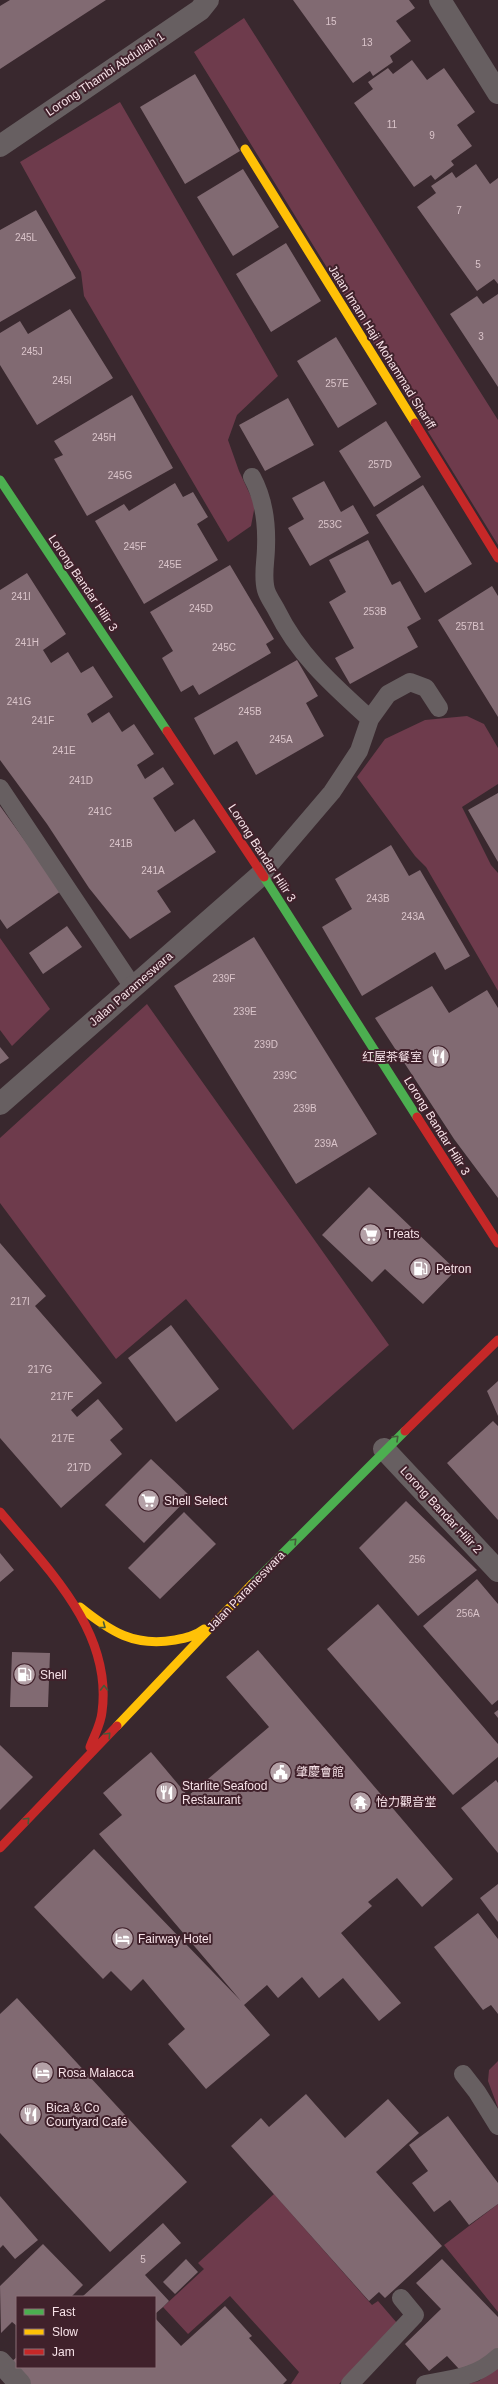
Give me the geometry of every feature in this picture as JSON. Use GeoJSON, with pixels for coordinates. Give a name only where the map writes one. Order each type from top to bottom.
{"type":"FeatureCollection","features":[{"type":"Feature","properties":{"kind":"street","name":"Lorong Thambi Abdullah 1"},"geometry":{"type":"LineString","coordinates":[[0,146],[200,10],[208,0]]}},
{"type":"Feature","properties":{"kind":"street"},"geometry":{"type":"LineString","coordinates":[[440,0],[498,93]]}},
{"type":"Feature","properties":{"kind":"street","name":"Jalan Imam Haji Mohammad Shariff"},"geometry":{"type":"LineString","coordinates":[[245,149],[498,558]]}},
{"type":"Feature","properties":{"kind":"street","name":"Lorong Bandar Hilir 3"},"geometry":{"type":"LineString","coordinates":[[0,480],[262,874],[498,1243]]}},
{"type":"Feature","properties":{"kind":"street","name":"Jalan Parameswara"},"geometry":{"type":"LineString","coordinates":[[0,1104],[262,874]]}},
{"type":"Feature","properties":{"kind":"street","name":"Jalan Parameswara"},"geometry":{"type":"LineString","coordinates":[[0,1848],[228,1608],[384,1450],[498,1340]]}},
{"type":"Feature","properties":{"kind":"street","name":"Lorong Bandar Hilir 2"},"geometry":{"type":"LineString","coordinates":[[384,1450],[498,1571]]}},
{"type":"Feature","properties":{"kind":"street"},"geometry":{"type":"LineString","coordinates":[[0,1512],[72,1602],[97,1646],[104,1672],[104,1697],[100,1729],[81,1764]]}},
{"type":"Feature","properties":{"kind":"street"},"geometry":{"type":"LineString","coordinates":[[72,1602],[107,1629],[128,1640],[163,1643],[197,1635],[228,1608]]}},
{"type":"Feature","properties":{"kind":"street"},"geometry":{"type":"LineString","coordinates":[[0,2362],[20,2384]]}},
{"type":"Feature","properties":{"kind":"lane"},"geometry":{"type":"LineString","coordinates":[[252,477],[260,492],[265,514],[266,548],[264,569],[266,590],[286,629],[304,655],[324,677],[370,719]]}},
{"type":"Feature","properties":{"kind":"lane"},"geometry":{"type":"LineString","coordinates":[[262,874],[332,792],[358,751],[370,719],[388,694],[410,682],[426,688],[439,708]]}},
{"type":"Feature","properties":{"kind":"lane"},"geometry":{"type":"LineString","coordinates":[[0,788],[133,987]]}},
{"type":"Feature","properties":{"kind":"lane"},"geometry":{"type":"LineString","coordinates":[[463,2074],[498,2126]]}},
{"type":"Feature","properties":{"kind":"lane"},"geometry":{"type":"LineString","coordinates":[[350,2384],[415,2315],[401,2298]]}},
{"type":"Feature","properties":{"kind":"lane"},"geometry":{"type":"LineString","coordinates":[[425,2384],[465,2377],[489,2366],[498,2357]]}},
{"type":"Feature","properties":{"kind":"shaded area"},"geometry":{"type":"Polygon","coordinates":[[[244,18],[498,420],[498,545],[194,52],[244,18]]]}},
{"type":"Feature","properties":{"kind":"shaded area"},"geometry":{"type":"Polygon","coordinates":[[[120,102],[278,376],[237,415],[228,440],[239,471],[255,505],[251,526],[228,542],[84,296],[81,272],[20,162],[120,102]]]}},
{"type":"Feature","properties":{"kind":"shaded area"},"geometry":{"type":"Polygon","coordinates":[[[467,716],[484,724],[498,748],[498,784],[462,807],[491,865],[498,873],[498,991],[426,867],[415,856],[357,777],[385,739],[425,720],[467,716]]]}},
{"type":"Feature","properties":{"kind":"shaded area"},"geometry":{"type":"Polygon","coordinates":[[[0,938],[50,1009],[12,1046],[0,1030],[0,938]]]}},
{"type":"Feature","properties":{"kind":"shaded area"},"geometry":{"type":"Polygon","coordinates":[[[147,1004],[389,1345],[293,1430],[186,1299],[116,1359],[0,1203],[0,1138],[147,1004]]]}},
{"type":"Feature","properties":{"kind":"shaded area"},"geometry":{"type":"Polygon","coordinates":[[[498,2061],[498,2108],[488,2081],[489,2070],[498,2061]]]}},
{"type":"Feature","properties":{"kind":"shaded area"},"geometry":{"type":"Polygon","coordinates":[[[274,2194],[372,2305],[378,2301],[397,2323],[339,2384],[291,2384],[299,2372],[230,2296],[188,2334],[163,2307],[204,2269],[198,2263],[274,2194]]]}},
{"type":"Feature","properties":{"kind":"shaded area"},"geometry":{"type":"Polygon","coordinates":[[[498,2204],[498,2312],[444,2245],[498,2204]]]}},
{"type":"Feature","properties":{"kind":"shaded area"},"geometry":{"type":"Polygon","coordinates":[[[498,2363],[498,2384],[467,2384],[479,2381],[498,2363]]]}},
{"type":"Feature","properties":{"kind":"building"},"geometry":{"type":"Polygon","coordinates":[[[10,0],[106,0],[0,69],[0,6],[10,0]]]}},
{"type":"Feature","properties":{"kind":"building"},"geometry":{"type":"Polygon","coordinates":[[[293,0],[409,0],[415,8],[396,21],[411,41],[390,56],[393,62],[373,76],[370,71],[353,83],[293,0]]]}},
{"type":"Feature","properties":{"kind":"building"},"geometry":{"type":"Polygon","coordinates":[[[412,60],[427,80],[444,68],[475,112],[457,125],[472,146],[451,161],[454,165],[435,180],[431,175],[414,187],[354,103],[373,89],[368,82],[388,68],[393,74],[412,60]]]}},
{"type":"Feature","properties":{"kind":"building"},"geometry":{"type":"Polygon","coordinates":[[[195,74],[240,151],[185,184],[140,107],[195,74]]]}},
{"type":"Feature","properties":{"kind":"building"},"geometry":{"type":"Polygon","coordinates":[[[476,164],[490,184],[498,178],[498,284],[494,279],[477,291],[417,207],[436,193],[431,186],[452,172],[456,178],[476,164]]]}},
{"type":"Feature","properties":{"kind":"building"},"geometry":{"type":"Polygon","coordinates":[[[243,169],[279,227],[233,256],[197,197],[243,169]]]}},
{"type":"Feature","properties":{"kind":"building"},"geometry":{"type":"Polygon","coordinates":[[[36,210],[76,278],[0,322],[0,230],[36,210]]]}},
{"type":"Feature","properties":{"kind":"building"},"geometry":{"type":"Polygon","coordinates":[[[286,243],[321,301],[271,332],[236,274],[286,243]]]}},
{"type":"Feature","properties":{"kind":"building"},"geometry":{"type":"Polygon","coordinates":[[[498,294],[498,387],[450,314],[477,296],[483,304],[498,294]]]}},
{"type":"Feature","properties":{"kind":"building"},"geometry":{"type":"Polygon","coordinates":[[[70,309],[113,378],[37,425],[0,365],[0,333],[20,321],[28,334],[70,309]]]}},
{"type":"Feature","properties":{"kind":"building"},"geometry":{"type":"Polygon","coordinates":[[[336,337],[377,404],[338,428],[297,361],[336,337]]]}},
{"type":"Feature","properties":{"kind":"building"},"geometry":{"type":"Polygon","coordinates":[[[132,395],[173,468],[87,516],[54,459],[63,455],[54,441],[132,395]]]}},
{"type":"Feature","properties":{"kind":"building"},"geometry":{"type":"Polygon","coordinates":[[[288,398],[314,445],[265,471],[239,425],[288,398]]]}},
{"type":"Feature","properties":{"kind":"building"},"geometry":{"type":"Polygon","coordinates":[[[386,421],[421,477],[374,507],[339,451],[386,421]]]}},
{"type":"Feature","properties":{"kind":"building"},"geometry":{"type":"Polygon","coordinates":[[[324,481],[341,512],[353,505],[369,533],[310,566],[288,528],[304,519],[292,498],[324,481]]]}},
{"type":"Feature","properties":{"kind":"building"},"geometry":{"type":"Polygon","coordinates":[[[175,483],[183,497],[193,492],[208,517],[197,524],[218,560],[144,604],[95,521],[124,504],[129,511],[175,483]]]}},
{"type":"Feature","properties":{"kind":"building"},"geometry":{"type":"Polygon","coordinates":[[[423,485],[472,564],[425,593],[376,515],[423,485]]]}},
{"type":"Feature","properties":{"kind":"building"},"geometry":{"type":"Polygon","coordinates":[[[368,540],[392,585],[400,581],[421,619],[407,627],[418,647],[350,684],[335,658],[354,648],[329,602],[346,592],[329,560],[368,540]]]}},
{"type":"Feature","properties":{"kind":"building"},"geometry":{"type":"Polygon","coordinates":[[[230,565],[274,639],[266,644],[271,653],[199,695],[193,685],[181,692],[162,658],[173,651],[150,612],[230,565]]]}},
{"type":"Feature","properties":{"kind":"building"},"geometry":{"type":"Polygon","coordinates":[[[27,573],[66,634],[43,650],[51,663],[68,652],[81,673],[93,666],[113,697],[87,714],[92,723],[109,712],[122,732],[134,724],[154,754],[137,765],[145,779],[163,767],[174,784],[153,798],[175,832],[194,819],[216,852],[157,891],[171,912],[130,939],[89,888],[47,824],[0,760],[0,590],[27,573]]]}},
{"type":"Feature","properties":{"kind":"building"},"geometry":{"type":"Polygon","coordinates":[[[492,586],[498,596],[498,717],[438,620],[492,586]]]}},
{"type":"Feature","properties":{"kind":"building"},"geometry":{"type":"Polygon","coordinates":[[[297,660],[318,696],[306,703],[324,736],[256,775],[237,741],[214,755],[194,718],[297,660]]]}},
{"type":"Feature","properties":{"kind":"building"},"geometry":{"type":"Polygon","coordinates":[[[498,793],[498,862],[468,810],[498,793]]]}},
{"type":"Feature","properties":{"kind":"building"},"geometry":{"type":"Polygon","coordinates":[[[0,806],[61,891],[7,929],[0,919],[0,806]]]}},
{"type":"Feature","properties":{"kind":"building"},"geometry":{"type":"Polygon","coordinates":[[[391,845],[409,876],[420,870],[470,956],[445,970],[435,952],[362,996],[322,927],[352,909],[335,879],[391,845]]]}},
{"type":"Feature","properties":{"kind":"building"},"geometry":{"type":"Polygon","coordinates":[[[67,926],[82,947],[43,974],[29,953],[67,926]]]}},
{"type":"Feature","properties":{"kind":"building"},"geometry":{"type":"Polygon","coordinates":[[[254,937],[377,1134],[296,1184],[174,986],[254,937]]]}},
{"type":"Feature","properties":{"kind":"building","name":"红屋茶餐室"},"geometry":{"type":"Polygon","coordinates":[[[432,986],[449,1013],[487,990],[498,1008],[498,1198],[454,1139],[375,1018],[432,986]]]}},
{"type":"Feature","properties":{"kind":"building"},"geometry":{"type":"Polygon","coordinates":[[[0,1047],[9,1058],[0,1064],[0,1047]]]}},
{"type":"Feature","properties":{"kind":"building","name":"Treats"},"geometry":{"type":"Polygon","coordinates":[[[369,1187],[456,1270],[423,1304],[385,1269],[372,1282],[322,1235],[369,1187]]]}},
{"type":"Feature","properties":{"kind":"building"},"geometry":{"type":"Polygon","coordinates":[[[0,1243],[46,1296],[35,1306],[102,1383],[71,1410],[77,1417],[98,1399],[123,1429],[110,1440],[122,1454],[61,1508],[0,1438],[0,1243]]]}},
{"type":"Feature","properties":{"kind":"building"},"geometry":{"type":"Polygon","coordinates":[[[171,1325],[219,1389],[176,1422],[128,1358],[171,1325]]]}},
{"type":"Feature","properties":{"kind":"building"},"geometry":{"type":"Polygon","coordinates":[[[498,1381],[498,1416],[487,1391],[498,1381]]]}},
{"type":"Feature","properties":{"kind":"building"},"geometry":{"type":"Polygon","coordinates":[[[493,1421],[498,1426],[498,1520],[447,1463],[493,1421]]]}},
{"type":"Feature","properties":{"kind":"building","name":"Shell Select"},"geometry":{"type":"Polygon","coordinates":[[[151,1459],[190,1496],[144,1543],[105,1505],[151,1459]]]}},
{"type":"Feature","properties":{"kind":"building"},"geometry":{"type":"Polygon","coordinates":[[[406,1501],[477,1570],[418,1616],[359,1548],[406,1501]]]}},
{"type":"Feature","properties":{"kind":"building"},"geometry":{"type":"Polygon","coordinates":[[[184,1512],[216,1544],[160,1599],[128,1568],[184,1512]]]}},
{"type":"Feature","properties":{"kind":"building"},"geometry":{"type":"Polygon","coordinates":[[[0,1553],[14,1570],[0,1582],[0,1553]]]}},
{"type":"Feature","properties":{"kind":"building"},"geometry":{"type":"Polygon","coordinates":[[[477,1579],[498,1604],[498,1700],[492,1705],[423,1626],[477,1579]]]}},
{"type":"Feature","properties":{"kind":"building"},"geometry":{"type":"Polygon","coordinates":[[[378,1604],[498,1744],[498,1757],[453,1795],[327,1649],[378,1604]]]}},
{"type":"Feature","properties":{"kind":"building"},"geometry":{"type":"Polygon","coordinates":[[[258,1650],[453,1879],[422,1907],[397,1878],[368,1902],[372,1906],[341,1933],[401,2003],[379,2021],[343,1978],[319,1998],[302,1977],[278,1998],[267,1985],[244,2005],[270,2035],[206,2089],[168,2044],[185,2029],[143,1979],[131,1991],[111,1971],[103,1979],[34,1907],[94,1849],[241,2001],[99,1834],[122,1815],[103,1793],[151,1752],[188,1796],[269,1727],[226,1677],[258,1650]]]}},
{"type":"Feature","properties":{"kind":"building"},"geometry":{"type":"Polygon","coordinates":[[[12,1652],[50,1653],[48,1707],[10,1707],[12,1652]]]}},
{"type":"Feature","properties":{"kind":"building"},"geometry":{"type":"Polygon","coordinates":[[[498,1710],[498,1718],[494,1713],[498,1710]]]}},
{"type":"Feature","properties":{"kind":"building"},"geometry":{"type":"Polygon","coordinates":[[[0,1745],[33,1777],[0,1810],[0,1745]]]}},
{"type":"Feature","properties":{"kind":"building"},"geometry":{"type":"Polygon","coordinates":[[[496,1780],[498,1783],[498,1853],[461,1808],[496,1780]]]}},
{"type":"Feature","properties":{"kind":"building"},"geometry":{"type":"Polygon","coordinates":[[[498,1884],[498,1922],[480,1898],[498,1884]]]}},
{"type":"Feature","properties":{"kind":"building"},"geometry":{"type":"Polygon","coordinates":[[[478,1913],[498,1939],[498,2014],[491,2005],[483,2010],[434,1947],[478,1913]]]}},
{"type":"Feature","properties":{"kind":"building","name":"Rosa Malacca"},"geometry":{"type":"Polygon","coordinates":[[[17,1998],[187,2182],[110,2252],[0,2133],[0,2014],[17,1998]]]}},
{"type":"Feature","properties":{"kind":"building"},"geometry":{"type":"Polygon","coordinates":[[[306,2094],[345,2138],[388,2099],[419,2133],[376,2172],[442,2246],[385,2298],[379,2292],[369,2301],[231,2146],[261,2118],[269,2127],[306,2094]]]}},
{"type":"Feature","properties":{"kind":"building"},"geometry":{"type":"Polygon","coordinates":[[[448,2116],[498,2183],[498,2204],[469,2225],[450,2200],[434,2212],[412,2183],[428,2171],[409,2145],[448,2116]]]}},
{"type":"Feature","properties":{"kind":"building"},"geometry":{"type":"Polygon","coordinates":[[[0,2196],[38,2240],[15,2259],[3,2245],[0,2248],[0,2196]]]}},
{"type":"Feature","properties":{"kind":"building"},"geometry":{"type":"Polygon","coordinates":[[[163,2223],[181,2243],[145,2275],[169,2301],[156,2313],[156,2296],[83,2296],[163,2223]]]}},
{"type":"Feature","properties":{"kind":"building"},"geometry":{"type":"Polygon","coordinates":[[[43,2244],[83,2285],[72,2296],[16,2296],[16,2325],[12,2322],[1,2333],[0,2286],[43,2244]]]}},
{"type":"Feature","properties":{"kind":"building"},"geometry":{"type":"Polygon","coordinates":[[[186,2259],[198,2272],[175,2294],[163,2282],[186,2259]]]}},
{"type":"Feature","properties":{"kind":"building"},"geometry":{"type":"Polygon","coordinates":[[[442,2259],[498,2317],[498,2350],[488,2359],[459,2369],[447,2356],[429,2371],[405,2344],[441,2309],[416,2283],[442,2259]]]}},
{"type":"Feature","properties":{"kind":"building"},"geometry":{"type":"Polygon","coordinates":[[[225,2306],[252,2336],[249,2338],[287,2380],[283,2384],[30,2384],[16,2368],[156,2368],[156,2319],[181,2346],[225,2306]]]}},
{"type":"Feature","properties":{"kind":"building"},"geometry":{"type":"Polygon","coordinates":[[[16,2358],[16,2368],[11,2362],[16,2358]]]}},
{"type":"Feature","properties":{"kind":"traffic: fast"},"geometry":{"type":"LineString","coordinates":[[0,480],[167,731]]}},
{"type":"Feature","properties":{"kind":"traffic: fast"},"geometry":{"type":"LineString","coordinates":[[264,877],[417,1117]]}},
{"type":"Feature","properties":{"kind":"traffic: fast"},"geometry":{"type":"LineString","coordinates":[[252,1584],[405,1431]]}},
{"type":"Feature","properties":{"kind":"traffic: slow"},"geometry":{"type":"LineString","coordinates":[[245,149],[415,423]]}},
{"type":"Feature","properties":{"kind":"traffic: slow"},"geometry":{"type":"LineString","coordinates":[[117,1726],[252,1584]]}},
{"type":"Feature","properties":{"kind":"traffic: slow"},"geometry":{"type":"LineString","coordinates":[[80,1607],[102,1624],[124,1636],[135,1639],[160,1642],[175,1640],[190,1636],[204,1629]]}},
{"type":"Feature","properties":{"kind":"traffic: jam"},"geometry":{"type":"LineString","coordinates":[[415,423],[498,558]]}},
{"type":"Feature","properties":{"kind":"traffic: jam"},"geometry":{"type":"LineString","coordinates":[[167,731],[264,877]]}},
{"type":"Feature","properties":{"kind":"traffic: jam"},"geometry":{"type":"LineString","coordinates":[[417,1117],[498,1243]]}},
{"type":"Feature","properties":{"kind":"traffic: jam"},"geometry":{"type":"LineString","coordinates":[[405,1431],[498,1340]]}},
{"type":"Feature","properties":{"kind":"traffic: jam"},"geometry":{"type":"LineString","coordinates":[[0,1512],[38,1556],[73,1603],[87,1629],[97,1655],[103,1683],[102,1712],[99,1725],[90,1747]]}},
{"type":"Feature","properties":{"kind":"traffic: jam"},"geometry":{"type":"LineString","coordinates":[[0,1848],[117,1726]]}},
{"type":"Feature","properties":{"kind":"place","name":"红屋茶餐室"},"geometry":{"type":"Point","coordinates":[438,1057]}},
{"type":"Feature","properties":{"kind":"place","name":"Treats"},"geometry":{"type":"Point","coordinates":[370,1234]}},
{"type":"Feature","properties":{"kind":"place","name":"Petron"},"geometry":{"type":"Point","coordinates":[420,1269]}},
{"type":"Feature","properties":{"kind":"place","name":"Shell Select"},"geometry":{"type":"Point","coordinates":[148,1501]}},
{"type":"Feature","properties":{"kind":"place","name":"Shell"},"geometry":{"type":"Point","coordinates":[25,1675]}},
{"type":"Feature","properties":{"kind":"place","name":"肇慶會館"},"geometry":{"type":"Point","coordinates":[281,1772]}},
{"type":"Feature","properties":{"kind":"place","name":"Starlite Seafood Restaurant"},"geometry":{"type":"Point","coordinates":[166,1793]}},
{"type":"Feature","properties":{"kind":"place","name":"怡力觀音堂"},"geometry":{"type":"Point","coordinates":[361,1802]}},
{"type":"Feature","properties":{"kind":"place","name":"Fairway Hotel"},"geometry":{"type":"Point","coordinates":[123,1939]}},
{"type":"Feature","properties":{"kind":"place","name":"Rosa Malacca"},"geometry":{"type":"Point","coordinates":[43,2073]}},
{"type":"Feature","properties":{"kind":"place","name":"Bica & Co Courtyard Café"},"geometry":{"type":"Point","coordinates":[31,2115]}}]}
